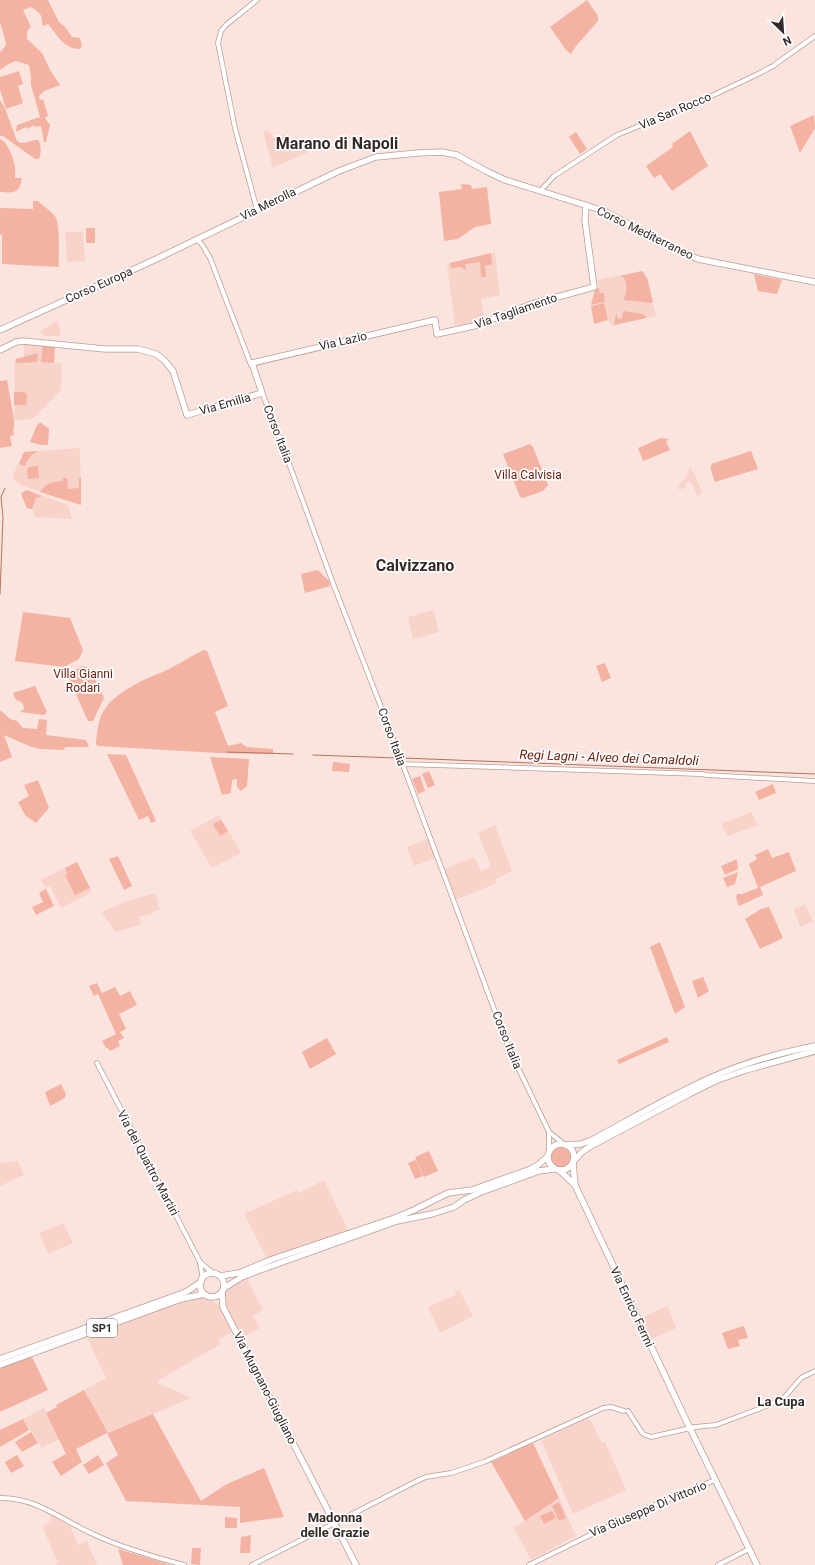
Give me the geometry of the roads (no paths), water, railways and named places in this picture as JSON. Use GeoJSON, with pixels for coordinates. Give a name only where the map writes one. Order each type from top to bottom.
{"type":"FeatureCollection","features":[{"type":"Feature","properties":{"kind":"main road","name":"Via Merolla"},"geometry":{"type":"LineString","coordinates":[[198,239],[339,171],[376,157],[418,153],[451,153],[486,172],[506,180]]}},
{"type":"Feature","properties":{"kind":"main road","name":"Corso Mediterraneo"},"geometry":{"type":"LineString","coordinates":[[506,180],[604,211],[698,259],[815,282]]}},
{"type":"Feature","properties":{"kind":"main road","name":"Via Tagliamento"},"geometry":{"type":"LineString","coordinates":[[435,320],[437,334],[478,325],[532,304],[594,287],[585,220],[586,205]]}},
{"type":"Feature","properties":{"kind":"main road","name":"Corso Europa"},"geometry":{"type":"LineString","coordinates":[[0,330],[121,276],[198,239]]}},
{"type":"Feature","properties":{"kind":"main road","name":"Via Lazio"},"geometry":{"type":"LineString","coordinates":[[251,361],[435,320]]}},
{"type":"Feature","properties":{"kind":"main road","name":"Via Emilia"},"geometry":{"type":"LineString","coordinates":[[0,350],[20,342],[126,349],[153,356],[167,368],[183,410],[187,415],[262,393]]}},
{"type":"Feature","properties":{"kind":"main road","name":"Corso Italia"},"geometry":{"type":"LineString","coordinates":[[251,361],[262,393]]}},
{"type":"Feature","properties":{"kind":"main road"},"geometry":{"type":"LineString","coordinates":[[815,1046],[781,1054],[734,1069],[690,1088],[589,1142],[556,1145],[538,1166],[531,1169],[472,1190],[445,1195],[392,1219],[273,1259],[239,1273],[220,1276],[213,1273],[207,1274],[202,1280],[201,1288],[204,1294],[210,1297],[217,1296],[242,1277],[260,1270],[397,1221],[424,1216],[452,1208],[481,1192],[539,1171],[567,1169],[582,1152],[589,1147],[716,1081],[746,1070],[815,1051]]}},
{"type":"Feature","properties":{"kind":"main road"},"geometry":{"type":"LineString","coordinates":[[565,1145],[573,1152],[573,1163]]}},
{"type":"Feature","properties":{"kind":"main road"},"geometry":{"type":"LineString","coordinates":[[549,1154],[549,1163],[557,1170]]}},
{"type":"Feature","properties":{"kind":"main road","name":"Via Enrico Fermi"},"geometry":{"type":"LineString","coordinates":[[573,1163],[575,1185],[690,1428],[757,1565]]}},
{"type":"Feature","properties":{"kind":"main road","name":"Via Enrico Fermi"},"geometry":{"type":"LineString","coordinates":[[557,1170],[575,1185]]}},
{"type":"Feature","properties":{"kind":"main road"},"geometry":{"type":"LineString","coordinates":[[453,1193],[458,1198],[457,1204]]}},
{"type":"Feature","properties":{"kind":"main road"},"geometry":{"type":"LineString","coordinates":[[422,1206],[421,1213],[424,1216]]}},
{"type":"Feature","properties":{"kind":"main road"},"geometry":{"type":"LineString","coordinates":[[220,1276],[224,1282],[223,1290]]}},
{"type":"Feature","properties":{"kind":"main road","name":"SP1"},"geometry":{"type":"LineString","coordinates":[[0,1359],[186,1292],[202,1280]]}},
{"type":"Feature","properties":{"kind":"main road","name":"Via Mugnano-Giugliano"},"geometry":{"type":"LineString","coordinates":[[223,1290],[223,1307]]}},
{"type":"Feature","properties":{"kind":"main road","name":"SP1"},"geometry":{"type":"LineString","coordinates":[[0,1365],[181,1300],[204,1294]]}},
{"type":"Feature","properties":{"kind":"main road","name":"Via Mugnano-Giugliano"},"geometry":{"type":"LineString","coordinates":[[210,1297],[223,1307],[356,1565]]}},
{"type":"Feature","properties":{"kind":"street"},"geometry":{"type":"LineString","coordinates":[[257,0],[221,31],[218,43],[235,128],[257,210]]}},
{"type":"Feature","properties":{"kind":"street","name":"Via San Rocco"},"geometry":{"type":"LineString","coordinates":[[540,191],[554,176],[617,135],[703,100],[758,74],[773,66],[815,36]]}},
{"type":"Feature","properties":{"kind":"street","name":"Corso Italia"},"geometry":{"type":"LineString","coordinates":[[198,239],[210,258],[251,361]]}},
{"type":"Feature","properties":{"kind":"street","name":"Corso Italia"},"geometry":{"type":"LineString","coordinates":[[262,393],[328,572],[385,716],[509,1049],[549,1132]]}},
{"type":"Feature","properties":{"kind":"street"},"geometry":{"type":"LineString","coordinates":[[402,764],[701,774],[815,781]]}},
{"type":"Feature","properties":{"kind":"street","name":"Via dei Quattro Martiri"},"geometry":{"type":"LineString","coordinates":[[97,1063],[190,1244],[200,1262],[213,1273]]}},
{"type":"Feature","properties":{"kind":"street"},"geometry":{"type":"LineString","coordinates":[[549,1132],[565,1145]]}},
{"type":"Feature","properties":{"kind":"street"},"geometry":{"type":"LineString","coordinates":[[549,1132],[549,1154]]}},
{"type":"Feature","properties":{"kind":"street","name":"Via dei Quattro Martiri"},"geometry":{"type":"LineString","coordinates":[[200,1262],[202,1280]]}},
{"type":"Feature","properties":{"kind":"street"},"geometry":{"type":"LineString","coordinates":[[252,1565],[336,1524],[419,1480],[460,1470],[484,1462],[603,1408],[611,1407],[626,1411],[643,1434],[648,1437],[653,1437],[690,1428],[716,1425],[782,1400],[800,1378],[815,1371]]}},
{"type":"Feature","properties":{"kind":"street","name":"Via Giuseppe Di Vittorio"},"geometry":{"type":"LineString","coordinates":[[529,1565],[580,1538],[715,1480]]}},
{"type":"Feature","properties":{"kind":"street"},"geometry":{"type":"LineString","coordinates":[[0,1498],[23,1500],[34,1503],[94,1535],[118,1545],[184,1565]]}},
{"type":"Feature","properties":{"kind":"street"},"geometry":{"type":"LineString","coordinates":[[718,1565],[749,1550]]}},
{"type":"Feature","properties":{"kind":"waterway","name":"Regi Lagni - Alveo dei Camaldoli"},"geometry":{"type":"LineString","coordinates":[[0,594],[3,517],[1,497],[5,488]]}},
{"type":"Feature","properties":{"kind":"waterway","name":"Regi Lagni - Alveo dei Camaldoli"},"geometry":{"type":"LineString","coordinates":[[227,752],[293,754]]}},
{"type":"Feature","properties":{"kind":"waterway","name":"Regi Lagni - Alveo dei Camaldoli"},"geometry":{"type":"LineString","coordinates":[[313,755],[396,758]]}},
{"type":"Feature","properties":{"kind":"waterway","name":"Regi Lagni - Alveo dei Camaldoli"},"geometry":{"type":"LineString","coordinates":[[403,758],[815,774]]}},
{"type":"Feature","properties":{"kind":"district","name":"Marano di Napoli"},"geometry":{"type":"Point","coordinates":[337,143]}},
{"type":"Feature","properties":{"kind":"district","name":"Calvizzano"},"geometry":{"type":"Point","coordinates":[415,565]}},
{"type":"Feature","properties":{"kind":"district","name":"La Cupa"},"geometry":{"type":"Point","coordinates":[781,1401]}},
{"type":"Feature","properties":{"kind":"district","name":"Madonna delle Grazie"},"geometry":{"type":"Point","coordinates":[335,1524]}},
{"type":"Feature","properties":{"kind":"park label","name":"Villa Calvisia"},"geometry":{"type":"Point","coordinates":[528,475]}},
{"type":"Feature","properties":{"kind":"park label","name":"Villa Gianni Rodari"},"geometry":{"type":"Point","coordinates":[83,681]}}]}
